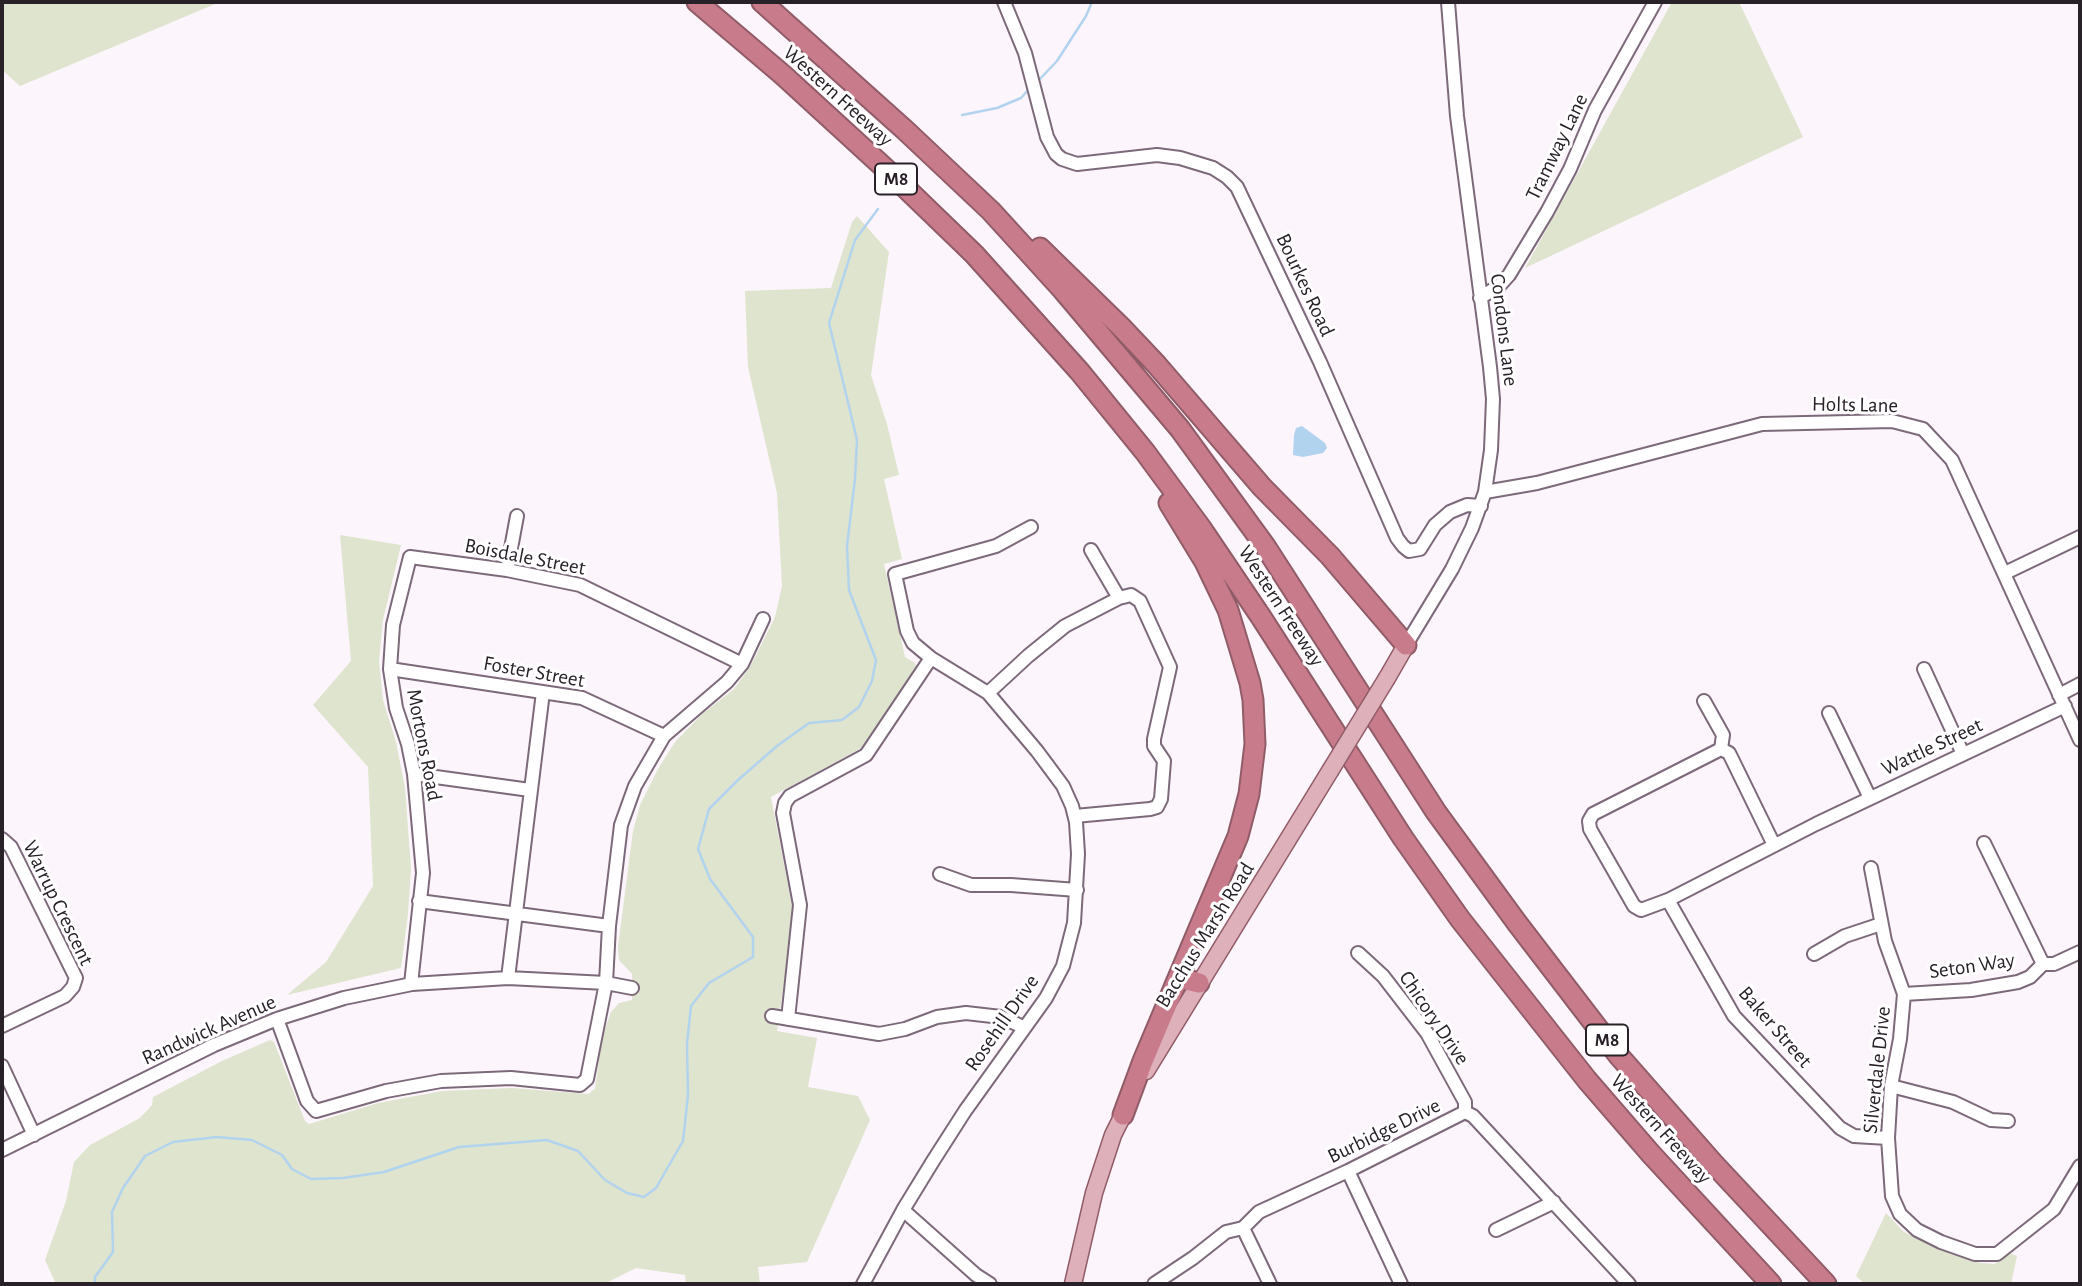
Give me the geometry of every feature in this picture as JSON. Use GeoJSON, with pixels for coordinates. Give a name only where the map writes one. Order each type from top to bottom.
{"type":"FeatureCollection","features":[{"type":"Feature","properties":{"kind":"highway","name":"Western Freeway"},"geometry":{"type":"LineString","coordinates":[[697,2],[783,75],[974,254],[1080,372],[1152,461],[1201,528],[1269,628],[1403,838],[1460,919],[1587,1080],[1771,1284]]}},
{"type":"Feature","properties":{"kind":"highway","name":"Western Freeway"},"geometry":{"type":"LineString","coordinates":[[762,2],[991,211],[1062,289],[1180,429],[1265,546],[1436,812],[1517,923],[1611,1045],[1713,1163],[1826,1284]]}},
{"type":"Feature","properties":{"kind":"highway"},"geometry":{"type":"LineString","coordinates":[[951,172],[1015,224],[1121,327],[1262,487],[1330,556],[1406,645]]}},
{"type":"Feature","properties":{"kind":"highway"},"geometry":{"type":"LineString","coordinates":[[1080,372],[1115,427],[1168,500],[1219,589],[1243,654],[1253,700],[1255,744],[1245,812],[1229,861],[1143,1061],[1123,1115]]}},
{"type":"Feature","properties":{"kind":"highway"},"geometry":{"type":"LineString","coordinates":[[1182,971],[1187,980],[1199,983]]}},
{"type":"Feature","properties":{"kind":"main road","name":"Bacchus Marsh Road"},"geometry":{"type":"LineString","coordinates":[[1073,1284],[1094,1193],[1123,1115],[1143,1076],[1406,645]]}},
{"type":"Feature","properties":{"kind":"main road","name":"Bacchus Marsh Road"},"geometry":{"type":"LineString","coordinates":[[1079,1264],[1082,1284]]}},
{"type":"Feature","properties":{"kind":"street","name":"Bourkes Road"},"geometry":{"type":"LineString","coordinates":[[1004,2],[1018,34],[1036,90],[1047,137],[1056,154],[1062,159],[1077,164],[1157,155],[1180,158],[1213,168],[1237,187],[1403,546],[1409,551],[1420,549],[1435,525],[1450,512],[1468,505],[1481,506]]}},
{"type":"Feature","properties":{"kind":"street","name":"Condons Lane"},"geometry":{"type":"LineString","coordinates":[[1406,645],[1452,569],[1481,506],[1491,450],[1493,399],[1457,116],[1448,2]]}},
{"type":"Feature","properties":{"kind":"street","name":"Tramway Lane"},"geometry":{"type":"LineString","coordinates":[[1480,298],[1500,285],[1509,275],[1547,212],[1570,169],[1595,110],[1654,2]]}},
{"type":"Feature","properties":{"kind":"street","name":"Holts Lane"},"geometry":{"type":"LineString","coordinates":[[1485,492],[1527,485],[1762,424],[1892,421],[1923,429],[1952,460],[2080,740]]}},
{"type":"Feature","properties":{"kind":"street"},"geometry":{"type":"LineString","coordinates":[[507,570],[517,516]]}},
{"type":"Feature","properties":{"kind":"street","name":"Rosehill Drive"},"geometry":{"type":"LineString","coordinates":[[863,1284],[903,1210],[965,1111],[1046,998],[1063,966],[1074,923],[1079,854],[1075,816],[1063,786],[988,692],[931,659],[913,643],[907,631],[895,574],[996,547],[1031,527]]}},
{"type":"Feature","properties":{"kind":"street"},"geometry":{"type":"LineString","coordinates":[[2005,573],[2080,537]]}},
{"type":"Feature","properties":{"kind":"street"},"geometry":{"type":"LineString","coordinates":[[1091,550],[1119,598]]}},
{"type":"Feature","properties":{"kind":"street","name":"Boisdale Street"},"geometry":{"type":"LineString","coordinates":[[410,557],[507,570],[580,585],[742,664]]}},
{"type":"Feature","properties":{"kind":"street","name":"Mortons Road"},"geometry":{"type":"LineString","coordinates":[[410,557],[393,625],[390,669],[396,708],[408,744],[414,774],[422,873],[411,984]]}},
{"type":"Feature","properties":{"kind":"street"},"geometry":{"type":"LineString","coordinates":[[988,692],[1065,626],[1119,598],[1131,595],[1140,601],[1170,667],[1154,739],[1154,746],[1164,761],[1161,799],[1157,807],[1150,809],[1075,816]]}},
{"type":"Feature","properties":{"kind":"street"},"geometry":{"type":"LineString","coordinates":[[277,1018],[307,1101],[316,1111],[386,1091],[441,1081],[511,1078],[580,1085],[587,1080],[606,983],[609,926],[621,825],[635,786],[664,736],[727,682],[742,664],[763,619]]}},
{"type":"Feature","properties":{"kind":"street"},"geometry":{"type":"LineString","coordinates":[[788,1018],[800,905],[783,813],[785,803],[790,796],[866,755],[931,659]]}},
{"type":"Feature","properties":{"kind":"street","name":"Foster Street"},"geometry":{"type":"LineString","coordinates":[[390,669],[582,698],[664,736]]}},
{"type":"Feature","properties":{"kind":"street"},"geometry":{"type":"LineString","coordinates":[[1924,669],[1963,754]]}},
{"type":"Feature","properties":{"kind":"street","name":"Wattle Street"},"geometry":{"type":"LineString","coordinates":[[1721,749],[1593,814],[1589,821],[1590,829],[1634,906],[1641,910],[1668,900],[1816,824],[1963,754],[2062,700],[2080,684]]}},
{"type":"Feature","properties":{"kind":"street"},"geometry":{"type":"LineString","coordinates":[[508,978],[543,692]]}},
{"type":"Feature","properties":{"kind":"street"},"geometry":{"type":"LineString","coordinates":[[1704,701],[1723,735],[1721,749],[1729,753],[1774,845]]}},
{"type":"Feature","properties":{"kind":"street"},"geometry":{"type":"LineString","coordinates":[[1829,713],[1870,798]]}},
{"type":"Feature","properties":{"kind":"street"},"geometry":{"type":"LineString","coordinates":[[414,774],[530,790]]}},
{"type":"Feature","properties":{"kind":"street","name":"Warrup Crescent"},"geometry":{"type":"LineString","coordinates":[[2,839],[11,847],[75,978],[74,987],[65,996],[2,1026]]}},
{"type":"Feature","properties":{"kind":"street"},"geometry":{"type":"LineString","coordinates":[[1984,843],[2043,964]]}},
{"type":"Feature","properties":{"kind":"street","name":"Silverdale Drive"},"geometry":{"type":"LineString","coordinates":[[1871,868],[1881,924],[1904,995],[1900,1039],[1891,1086],[1888,1138],[1892,1196],[1900,1214],[1917,1230],[1941,1242],[1975,1254],[1997,1254],[2054,1209],[2080,1167]]}},
{"type":"Feature","properties":{"kind":"street"},"geometry":{"type":"LineString","coordinates":[[940,874],[971,885],[1076,890]]}},
{"type":"Feature","properties":{"kind":"street","name":"Baker Street"},"geometry":{"type":"LineString","coordinates":[[1668,900],[1734,1016],[1840,1128],[1854,1136],[1888,1138]]}},
{"type":"Feature","properties":{"kind":"street"},"geometry":{"type":"LineString","coordinates":[[419,901],[609,926]]}},
{"type":"Feature","properties":{"kind":"street"},"geometry":{"type":"LineString","coordinates":[[1814,954],[1845,936],[1881,924]]}},
{"type":"Feature","properties":{"kind":"street","name":"Seton Way"},"geometry":{"type":"LineString","coordinates":[[1904,995],[2008,984],[2030,977],[2043,964],[2054,964],[2080,952]]}},
{"type":"Feature","properties":{"kind":"street","name":"Chicory Drive"},"geometry":{"type":"LineString","coordinates":[[1358,953],[1382,976],[1427,1033],[1465,1102],[1465,1112]]}},
{"type":"Feature","properties":{"kind":"street","name":"Randwick Avenue"},"geometry":{"type":"LineString","coordinates":[[2,1150],[214,1045],[277,1018],[344,998],[411,984],[508,978],[606,983],[632,988]]}},
{"type":"Feature","properties":{"kind":"street"},"geometry":{"type":"LineString","coordinates":[[772,1016],[879,1034],[905,1029],[937,1017],[966,1013],[1001,1017],[1023,1027]]}},
{"type":"Feature","properties":{"kind":"street"},"geometry":{"type":"LineString","coordinates":[[2,1066],[34,1135]]}},
{"type":"Feature","properties":{"kind":"street"},"geometry":{"type":"LineString","coordinates":[[1891,1086],[1953,1102],[1991,1120],[2008,1121]]}},
{"type":"Feature","properties":{"kind":"street","name":"Burbidge Drive"},"geometry":{"type":"LineString","coordinates":[[1154,1284],[1226,1232],[1243,1228],[1259,1212],[1465,1112],[1473,1116],[1629,1284]]}},
{"type":"Feature","properties":{"kind":"street"},"geometry":{"type":"LineString","coordinates":[[1348,1171],[1401,1284]]}},
{"type":"Feature","properties":{"kind":"street"},"geometry":{"type":"LineString","coordinates":[[1496,1230],[1553,1202]]}},
{"type":"Feature","properties":{"kind":"street"},"geometry":{"type":"LineString","coordinates":[[903,1210],[976,1275],[990,1284]]}},
{"type":"Feature","properties":{"kind":"street"},"geometry":{"type":"LineString","coordinates":[[1243,1228],[1270,1284]]}},
{"type":"Feature","properties":{"kind":"green space"},"geometry":{"type":"Polygon","coordinates":[[[2,2],[220,2],[20,86],[2,70],[2,2]]]}},
{"type":"Feature","properties":{"kind":"green space"},"geometry":{"type":"Polygon","coordinates":[[[1672,2],[1739,2],[1803,137],[1525,268],[1672,2]]]}},
{"type":"Feature","properties":{"kind":"green space"},"geometry":{"type":"Polygon","coordinates":[[[857,216],[889,252],[871,375],[887,424],[899,475],[884,479],[902,559],[884,564],[905,657],[915,663],[917,670],[898,703],[863,747],[771,797],[792,906],[792,927],[777,1031],[817,1038],[808,1087],[858,1096],[870,1120],[807,1262],[758,1267],[760,1284],[686,1284],[685,1275],[636,1268],[604,1284],[56,1284],[45,1260],[66,1201],[74,1162],[90,1145],[140,1118],[152,1105],[153,1097],[222,1061],[270,1040],[274,1042],[305,1121],[309,1124],[378,1103],[442,1091],[512,1088],[588,1094],[595,1089],[602,1038],[611,1012],[619,1003],[632,1000],[632,974],[619,960],[618,947],[633,831],[640,805],[675,742],[701,715],[734,689],[751,665],[775,617],[782,586],[777,493],[748,367],[745,291],[831,288],[852,222],[857,216]]]}},
{"type":"Feature","properties":{"kind":"green space"},"geometry":{"type":"Polygon","coordinates":[[[340,535],[401,545],[383,620],[379,661],[383,700],[396,742],[405,788],[411,869],[408,914],[401,968],[287,995],[326,962],[373,886],[368,767],[313,705],[351,661],[340,535]]]}},
{"type":"Feature","properties":{"kind":"green space"},"geometry":{"type":"Polygon","coordinates":[[[1886,1213],[1904,1232],[1951,1254],[1980,1263],[1995,1264],[2009,1253],[2017,1256],[2011,1284],[1865,1284],[1856,1276],[1886,1213]]]}},
{"type":"Feature","properties":{"kind":"water"},"geometry":{"type":"Polygon","coordinates":[[[1302,426],[1325,443],[1327,448],[1323,453],[1303,457],[1293,455],[1296,428],[1302,426]]]}},
{"type":"Feature","properties":{"kind":"waterway"},"geometry":{"type":"LineString","coordinates":[[1037,82],[1057,61],[1092,2]]}},
{"type":"Feature","properties":{"kind":"waterway"},"geometry":{"type":"LineString","coordinates":[[962,115],[997,108],[1021,98],[1029,89]]}},
{"type":"Feature","properties":{"kind":"waterway"},"geometry":{"type":"LineString","coordinates":[[95,1284],[95,1277],[113,1252],[112,1212],[123,1188],[145,1156],[173,1142],[217,1137],[252,1140],[282,1155],[292,1169],[311,1179],[384,1172],[459,1147],[547,1140],[578,1151],[605,1180],[627,1193],[644,1197],[656,1188],[683,1141],[688,1095],[687,1044],[691,1006],[709,983],[753,957],[753,937],[710,879],[698,849],[709,809],[777,746],[809,723],[842,720],[859,707],[872,681],[876,660],[849,590],[847,546],[857,440],[829,323],[855,240],[878,209]]}}]}
